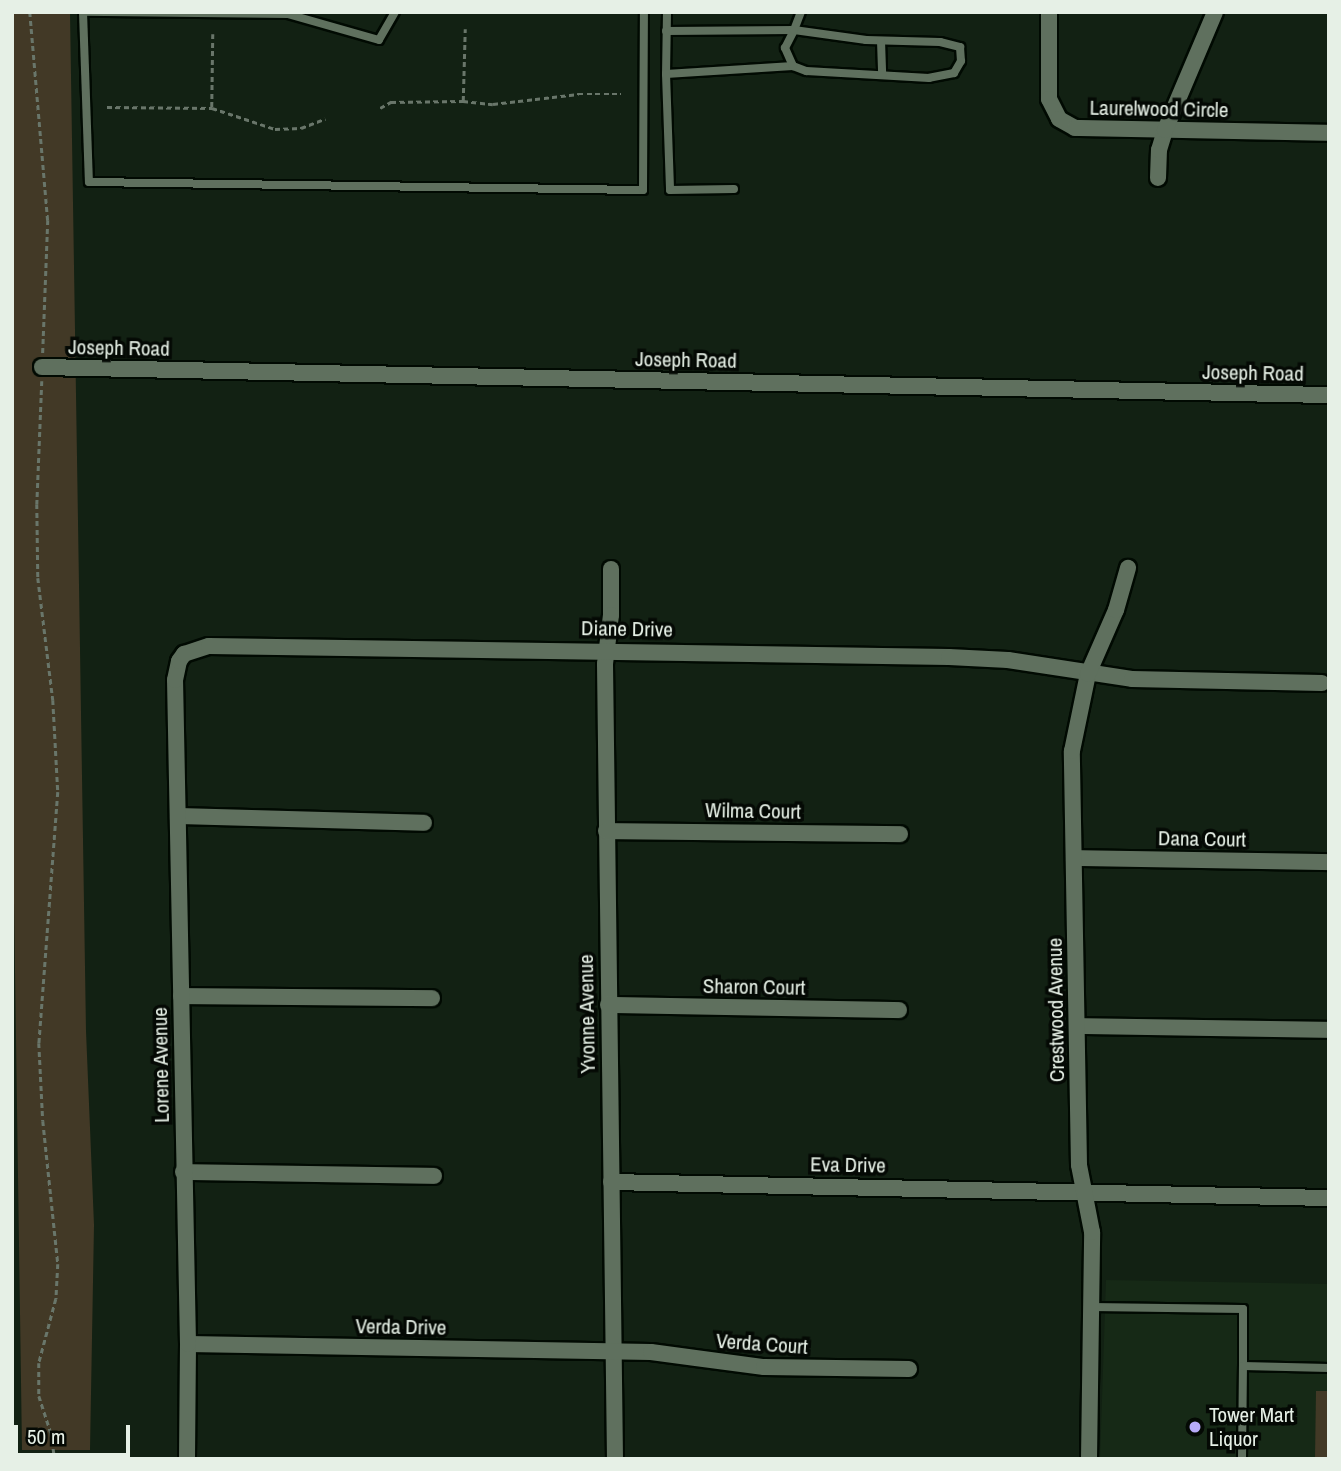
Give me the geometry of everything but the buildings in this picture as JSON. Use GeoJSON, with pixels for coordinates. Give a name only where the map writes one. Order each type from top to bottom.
{"type":"FeatureCollection","features":[{"type":"Feature","properties":{"kind":"street","name":"Laurelwood Circle"},"geometry":{"type":"LineString","coordinates":[[1049,12],[1049,99],[1059,120],[1075,128],[1329,133]]}},
{"type":"Feature","properties":{"kind":"street"},"geometry":{"type":"LineString","coordinates":[[1158,178],[1159,150],[1165,130],[1215,12]]}},
{"type":"Feature","properties":{"kind":"street","name":"Joseph Road"},"geometry":{"type":"LineString","coordinates":[[42,367],[1329,395]]}},
{"type":"Feature","properties":{"kind":"street","name":"Crestwood Avenue"},"geometry":{"type":"LineString","coordinates":[[1089,1459],[1092,1232],[1079,1165],[1072,751],[1088,674],[1116,610],[1128,568]]}},
{"type":"Feature","properties":{"kind":"street","name":"Yvonne Avenue"},"geometry":{"type":"LineString","coordinates":[[611,569],[607,650],[606,831],[615,1459]]}},
{"type":"Feature","properties":{"kind":"street","name":"Diane Drive"},"geometry":{"type":"LineString","coordinates":[[177,671],[184,654],[209,646],[607,650],[1008,660],[1088,674],[1201,682],[1322,682]]}},
{"type":"Feature","properties":{"kind":"street","name":"Lorene Avenue"},"geometry":{"type":"LineString","coordinates":[[177,671],[183,1172],[188,1344],[187,1459]]}},
{"type":"Feature","properties":{"kind":"street"},"geometry":{"type":"LineString","coordinates":[[178,816],[424,823]]}},
{"type":"Feature","properties":{"kind":"street","name":"Wilma Court"},"geometry":{"type":"LineString","coordinates":[[606,831],[900,834]]}},
{"type":"Feature","properties":{"kind":"street","name":"Dana Court"},"geometry":{"type":"LineString","coordinates":[[1074,858],[1329,862]]}},
{"type":"Feature","properties":{"kind":"street"},"geometry":{"type":"LineString","coordinates":[[181,996],[432,998]]}},
{"type":"Feature","properties":{"kind":"street","name":"Sharon Court"},"geometry":{"type":"LineString","coordinates":[[608,1005],[899,1010]]}},
{"type":"Feature","properties":{"kind":"street"},"geometry":{"type":"LineString","coordinates":[[1077,1026],[1329,1030]]}},
{"type":"Feature","properties":{"kind":"street"},"geometry":{"type":"LineString","coordinates":[[183,1172],[434,1176]]}},
{"type":"Feature","properties":{"kind":"street","name":"Eva Drive"},"geometry":{"type":"LineString","coordinates":[[611,1182],[1329,1199]]}},
{"type":"Feature","properties":{"kind":"street","name":"Verda Drive"},"geometry":{"type":"LineString","coordinates":[[188,1344],[612,1352]]}},
{"type":"Feature","properties":{"kind":"street","name":"Verda Court"},"geometry":{"type":"LineString","coordinates":[[612,1352],[651,1352],[764,1367],[909,1369]]}},
{"type":"Feature","properties":{"kind":"lane"},"geometry":{"type":"LineString","coordinates":[[395,12],[379,40],[288,14],[83,12],[89,182],[642,190],[644,12]]}},
{"type":"Feature","properties":{"kind":"lane"},"geometry":{"type":"LineString","coordinates":[[667,12],[670,190],[734,189]]}},
{"type":"Feature","properties":{"kind":"lane"},"geometry":{"type":"LineString","coordinates":[[793,66],[785,48],[801,12]]}},
{"type":"Feature","properties":{"kind":"lane"},"geometry":{"type":"LineString","coordinates":[[666,31],[794,30],[881,41],[950,45],[960,47],[961,61],[954,73],[929,78],[806,71],[793,66],[666,74]]}},
{"type":"Feature","properties":{"kind":"lane"},"geometry":{"type":"LineString","coordinates":[[881,41],[882,75]]}},
{"type":"Feature","properties":{"kind":"lane"},"geometry":{"type":"LineString","coordinates":[[1091,1307],[1243,1309],[1242,1459]]}},
{"type":"Feature","properties":{"kind":"lane"},"geometry":{"type":"LineString","coordinates":[[1243,1366],[1329,1368]]}},
{"type":"Feature","properties":{"kind":"path"},"geometry":{"type":"LineString","coordinates":[[30,12],[48,220],[37,504],[38,578],[52,700],[58,792],[39,1043],[43,1121],[58,1264],[56,1299],[39,1363],[39,1396],[55,1459]]}},
{"type":"Feature","properties":{"kind":"path"},"geometry":{"type":"LineString","coordinates":[[463,101],[465,29]]}},
{"type":"Feature","properties":{"kind":"path"},"geometry":{"type":"LineString","coordinates":[[212,108],[213,34]]}},
{"type":"Feature","properties":{"kind":"path"},"geometry":{"type":"LineString","coordinates":[[380,108],[391,102],[463,101],[493,104],[578,94],[621,94]]}},
{"type":"Feature","properties":{"kind":"path"},"geometry":{"type":"LineString","coordinates":[[107,107],[212,108],[275,129],[301,128],[326,120]]}},
{"type":"Feature","properties":{"kind":"shaded area"},"geometry":{"type":"Polygon","coordinates":[[[12,12],[70,12],[86,1031],[94,1225],[90,1450],[22,1450],[12,764],[12,12]]]}},
{"type":"Feature","properties":{"kind":"shaded area"},"geometry":{"type":"Polygon","coordinates":[[[1106,1280],[1329,1284],[1329,1459],[1100,1459],[1106,1280]]]}},
{"type":"Feature","properties":{"kind":"shaded area"},"geometry":{"type":"Polygon","coordinates":[[[1316,1391],[1329,1391],[1329,1459],[1315,1459],[1316,1391]]]}},
{"type":"Feature","properties":{"kind":"place","name":"Tower Mart Liquor"},"geometry":{"type":"Point","coordinates":[1195,1427]}}]}
